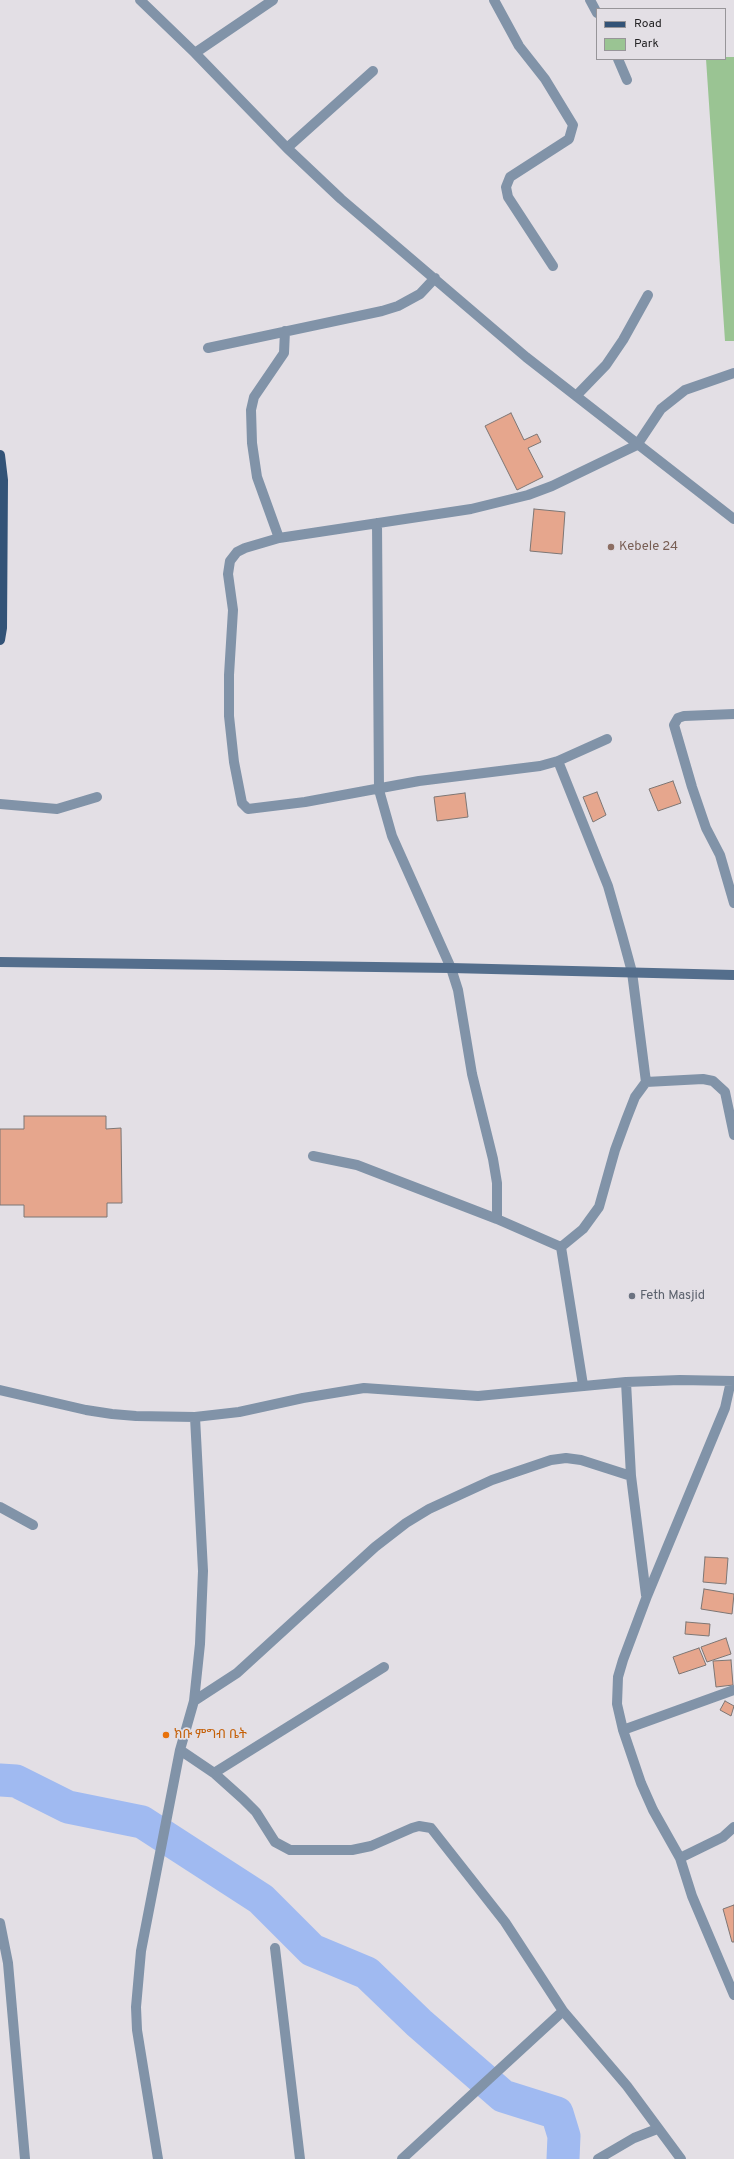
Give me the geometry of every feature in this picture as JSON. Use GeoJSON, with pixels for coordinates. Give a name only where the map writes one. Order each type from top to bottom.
{"type":"FeatureCollection","features":[{"type":"Feature","properties":{"kind":"main road"},"geometry":{"type":"LineString","coordinates":[[0,455],[3,480],[2,628],[0,640]]}},
{"type":"Feature","properties":{"kind":"main road"},"geometry":{"type":"LineString","coordinates":[[0,962],[451,968],[734,975]]}},
{"type":"Feature","properties":{"kind":"street"},"geometry":{"type":"LineString","coordinates":[[140,0],[195,53],[287,148],[341,199],[526,356],[637,445],[734,519]]}},
{"type":"Feature","properties":{"kind":"street"},"geometry":{"type":"LineString","coordinates":[[195,53],[273,0]]}},
{"type":"Feature","properties":{"kind":"street"},"geometry":{"type":"LineString","coordinates":[[494,0],[519,46],[545,79],[573,125],[570,139],[510,177],[506,187],[508,197],[553,266]]}},
{"type":"Feature","properties":{"kind":"street"},"geometry":{"type":"LineString","coordinates":[[590,0],[596,11]]}},
{"type":"Feature","properties":{"kind":"street"},"geometry":{"type":"LineString","coordinates":[[618,60],[627,80]]}},
{"type":"Feature","properties":{"kind":"street"},"geometry":{"type":"LineString","coordinates":[[287,148],[373,71]]}},
{"type":"Feature","properties":{"kind":"street"},"geometry":{"type":"LineString","coordinates":[[208,348],[398,306],[420,294],[435,278]]}},
{"type":"Feature","properties":{"kind":"street"},"geometry":{"type":"LineString","coordinates":[[576,396],[606,365],[623,340],[648,295]]}},
{"type":"Feature","properties":{"kind":"street"},"geometry":{"type":"LineString","coordinates":[[279,538],[257,477],[252,442],[252,410],[254,397],[280,361],[284,353],[285,331]]}},
{"type":"Feature","properties":{"kind":"street"},"geometry":{"type":"LineString","coordinates":[[607,739],[558,761],[510,771],[420,781],[379,790],[251,809],[243,806],[234,762],[229,716],[229,675],[233,610],[229,567],[237,552],[279,538],[471,509],[528,495],[559,483],[637,445],[661,409],[674,398],[685,390],[734,373]]}},
{"type":"Feature","properties":{"kind":"street"},"geometry":{"type":"LineString","coordinates":[[377,522],[379,790],[395,843],[451,968],[458,990],[472,1074],[493,1159],[497,1183],[497,1219]]}},
{"type":"Feature","properties":{"kind":"street"},"geometry":{"type":"LineString","coordinates":[[734,714],[684,716],[678,718],[674,725],[692,787],[706,828],[720,855],[734,904]]}},
{"type":"Feature","properties":{"kind":"street"},"geometry":{"type":"LineString","coordinates":[[558,761],[608,886],[632,972],[646,1082],[636,1097],[626,1120],[615,1150],[599,1207],[583,1229],[561,1247]]}},
{"type":"Feature","properties":{"kind":"street"},"geometry":{"type":"LineString","coordinates":[[0,804],[57,809],[97,796]]}},
{"type":"Feature","properties":{"kind":"street"},"geometry":{"type":"LineString","coordinates":[[646,1082],[703,1079],[713,1081],[726,1092],[734,1134]]}},
{"type":"Feature","properties":{"kind":"street"},"geometry":{"type":"LineString","coordinates":[[313,1156],[357,1165],[497,1219],[561,1247]]}},
{"type":"Feature","properties":{"kind":"street"},"geometry":{"type":"LineString","coordinates":[[561,1247],[583,1385]]}},
{"type":"Feature","properties":{"kind":"street"},"geometry":{"type":"LineString","coordinates":[[0,1390],[86,1410],[112,1414],[195,1417],[239,1412],[364,1388],[429,1392],[462,1396],[626,1382],[680,1380],[733,1381],[714,1435],[647,1596],[623,1660],[618,1677],[618,1704],[623,1730],[653,1810],[680,1858],[692,1896],[734,1995]]}},
{"type":"Feature","properties":{"kind":"street"},"geometry":{"type":"LineString","coordinates":[[626,1382],[631,1476],[647,1596]]}},
{"type":"Feature","properties":{"kind":"street"},"geometry":{"type":"LineString","coordinates":[[158,2159],[137,2030],[136,2007],[141,1951],[180,1750],[194,1701],[200,1644],[203,1572],[195,1417]]}},
{"type":"Feature","properties":{"kind":"street"},"geometry":{"type":"LineString","coordinates":[[194,1701],[237,1673],[294,1623],[338,1579],[406,1523],[429,1509],[492,1480],[551,1460],[581,1460],[631,1476]]}},
{"type":"Feature","properties":{"kind":"street"},"geometry":{"type":"LineString","coordinates":[[0,1507],[33,1525]]}},
{"type":"Feature","properties":{"kind":"street"},"geometry":{"type":"LineString","coordinates":[[214,1773],[384,1667]]}},
{"type":"Feature","properties":{"kind":"street"},"geometry":{"type":"LineString","coordinates":[[623,1730],[734,1690]]}},
{"type":"Feature","properties":{"kind":"street"},"geometry":{"type":"LineString","coordinates":[[180,1750],[214,1773],[256,1812],[275,1842],[290,1850],[352,1850],[371,1846],[419,1826],[431,1828],[505,1922],[564,2011],[627,2086],[657,2129],[681,2159]]}},
{"type":"Feature","properties":{"kind":"street"},"geometry":{"type":"LineString","coordinates":[[680,1858],[723,1837],[734,1827]]}},
{"type":"Feature","properties":{"kind":"street"},"geometry":{"type":"LineString","coordinates":[[0,1923],[25,2159]]}},
{"type":"Feature","properties":{"kind":"street"},"geometry":{"type":"LineString","coordinates":[[275,1948],[300,2159]]}},
{"type":"Feature","properties":{"kind":"street"},"geometry":{"type":"LineString","coordinates":[[402,2159],[564,2011]]}},
{"type":"Feature","properties":{"kind":"street"},"geometry":{"type":"LineString","coordinates":[[598,2159],[634,2138],[657,2129]]}},
{"type":"Feature","properties":{"kind":"green space"},"geometry":{"type":"Polygon","coordinates":[[[726,57],[734,57],[734,341],[725,341],[706,60],[726,60],[726,57]]]}},
{"type":"Feature","properties":{"kind":"building"},"geometry":{"type":"Polygon","coordinates":[[[511,413],[524,440],[537,434],[541,442],[528,448],[543,477],[517,490],[485,426],[511,413]]]}},
{"type":"Feature","properties":{"kind":"building"},"geometry":{"type":"Polygon","coordinates":[[[534,509],[565,512],[562,554],[530,551],[534,509]]]}},
{"type":"Feature","properties":{"kind":"building"},"geometry":{"type":"Polygon","coordinates":[[[673,781],[681,803],[658,811],[649,789],[673,781]]]}},
{"type":"Feature","properties":{"kind":"building"},"geometry":{"type":"Polygon","coordinates":[[[597,792],[606,815],[593,822],[583,797],[597,792]]]}},
{"type":"Feature","properties":{"kind":"building"},"geometry":{"type":"Polygon","coordinates":[[[465,793],[468,817],[437,821],[434,797],[465,793]]]}},
{"type":"Feature","properties":{"kind":"building"},"geometry":{"type":"Polygon","coordinates":[[[24,1116],[106,1116],[106,1129],[121,1128],[122,1203],[107,1203],[107,1217],[24,1217],[24,1205],[0,1205],[0,1129],[24,1129],[24,1116]]]}},
{"type":"Feature","properties":{"kind":"building"},"geometry":{"type":"Polygon","coordinates":[[[705,1557],[728,1558],[726,1584],[703,1582],[705,1557]]]}},
{"type":"Feature","properties":{"kind":"building"},"geometry":{"type":"Polygon","coordinates":[[[704,1589],[734,1594],[732,1614],[701,1609],[704,1589]]]}},
{"type":"Feature","properties":{"kind":"building"},"geometry":{"type":"Polygon","coordinates":[[[686,1622],[710,1624],[709,1636],[685,1634],[686,1622]]]}},
{"type":"Feature","properties":{"kind":"building"},"geometry":{"type":"Polygon","coordinates":[[[726,1638],[731,1654],[707,1662],[701,1647],[726,1638]]]}},
{"type":"Feature","properties":{"kind":"building"},"geometry":{"type":"Polygon","coordinates":[[[699,1648],[706,1665],[679,1674],[673,1657],[699,1648]]]}},
{"type":"Feature","properties":{"kind":"building"},"geometry":{"type":"Polygon","coordinates":[[[731,1660],[733,1685],[716,1687],[713,1661],[731,1660]]]}},
{"type":"Feature","properties":{"kind":"building"},"geometry":{"type":"Polygon","coordinates":[[[725,1701],[734,1706],[731,1716],[720,1710],[725,1701]]]}},
{"type":"Feature","properties":{"kind":"building"},"geometry":{"type":"Polygon","coordinates":[[[734,1905],[734,1942],[732,1942],[723,1909],[734,1905]]]}},
{"type":"Feature","properties":{"kind":"waterway"},"geometry":{"type":"LineString","coordinates":[[0,1780],[16,1781],[68,1807],[142,1822],[261,1899],[312,1950],[367,1973],[419,2023],[503,2096],[557,2113],[564,2136],[563,2159]]}},
{"type":"Feature","properties":{"kind":"place","name":"Kebele 24"},"geometry":{"type":"Point","coordinates":[611,547]}},
{"type":"Feature","properties":{"kind":"place","name":"Feth Masjid"},"geometry":{"type":"Point","coordinates":[632,1296]}},
{"type":"Feature","properties":{"kind":"place","name":"ክቡ ምግብ ቤት"},"geometry":{"type":"Point","coordinates":[166,1735]}}]}
